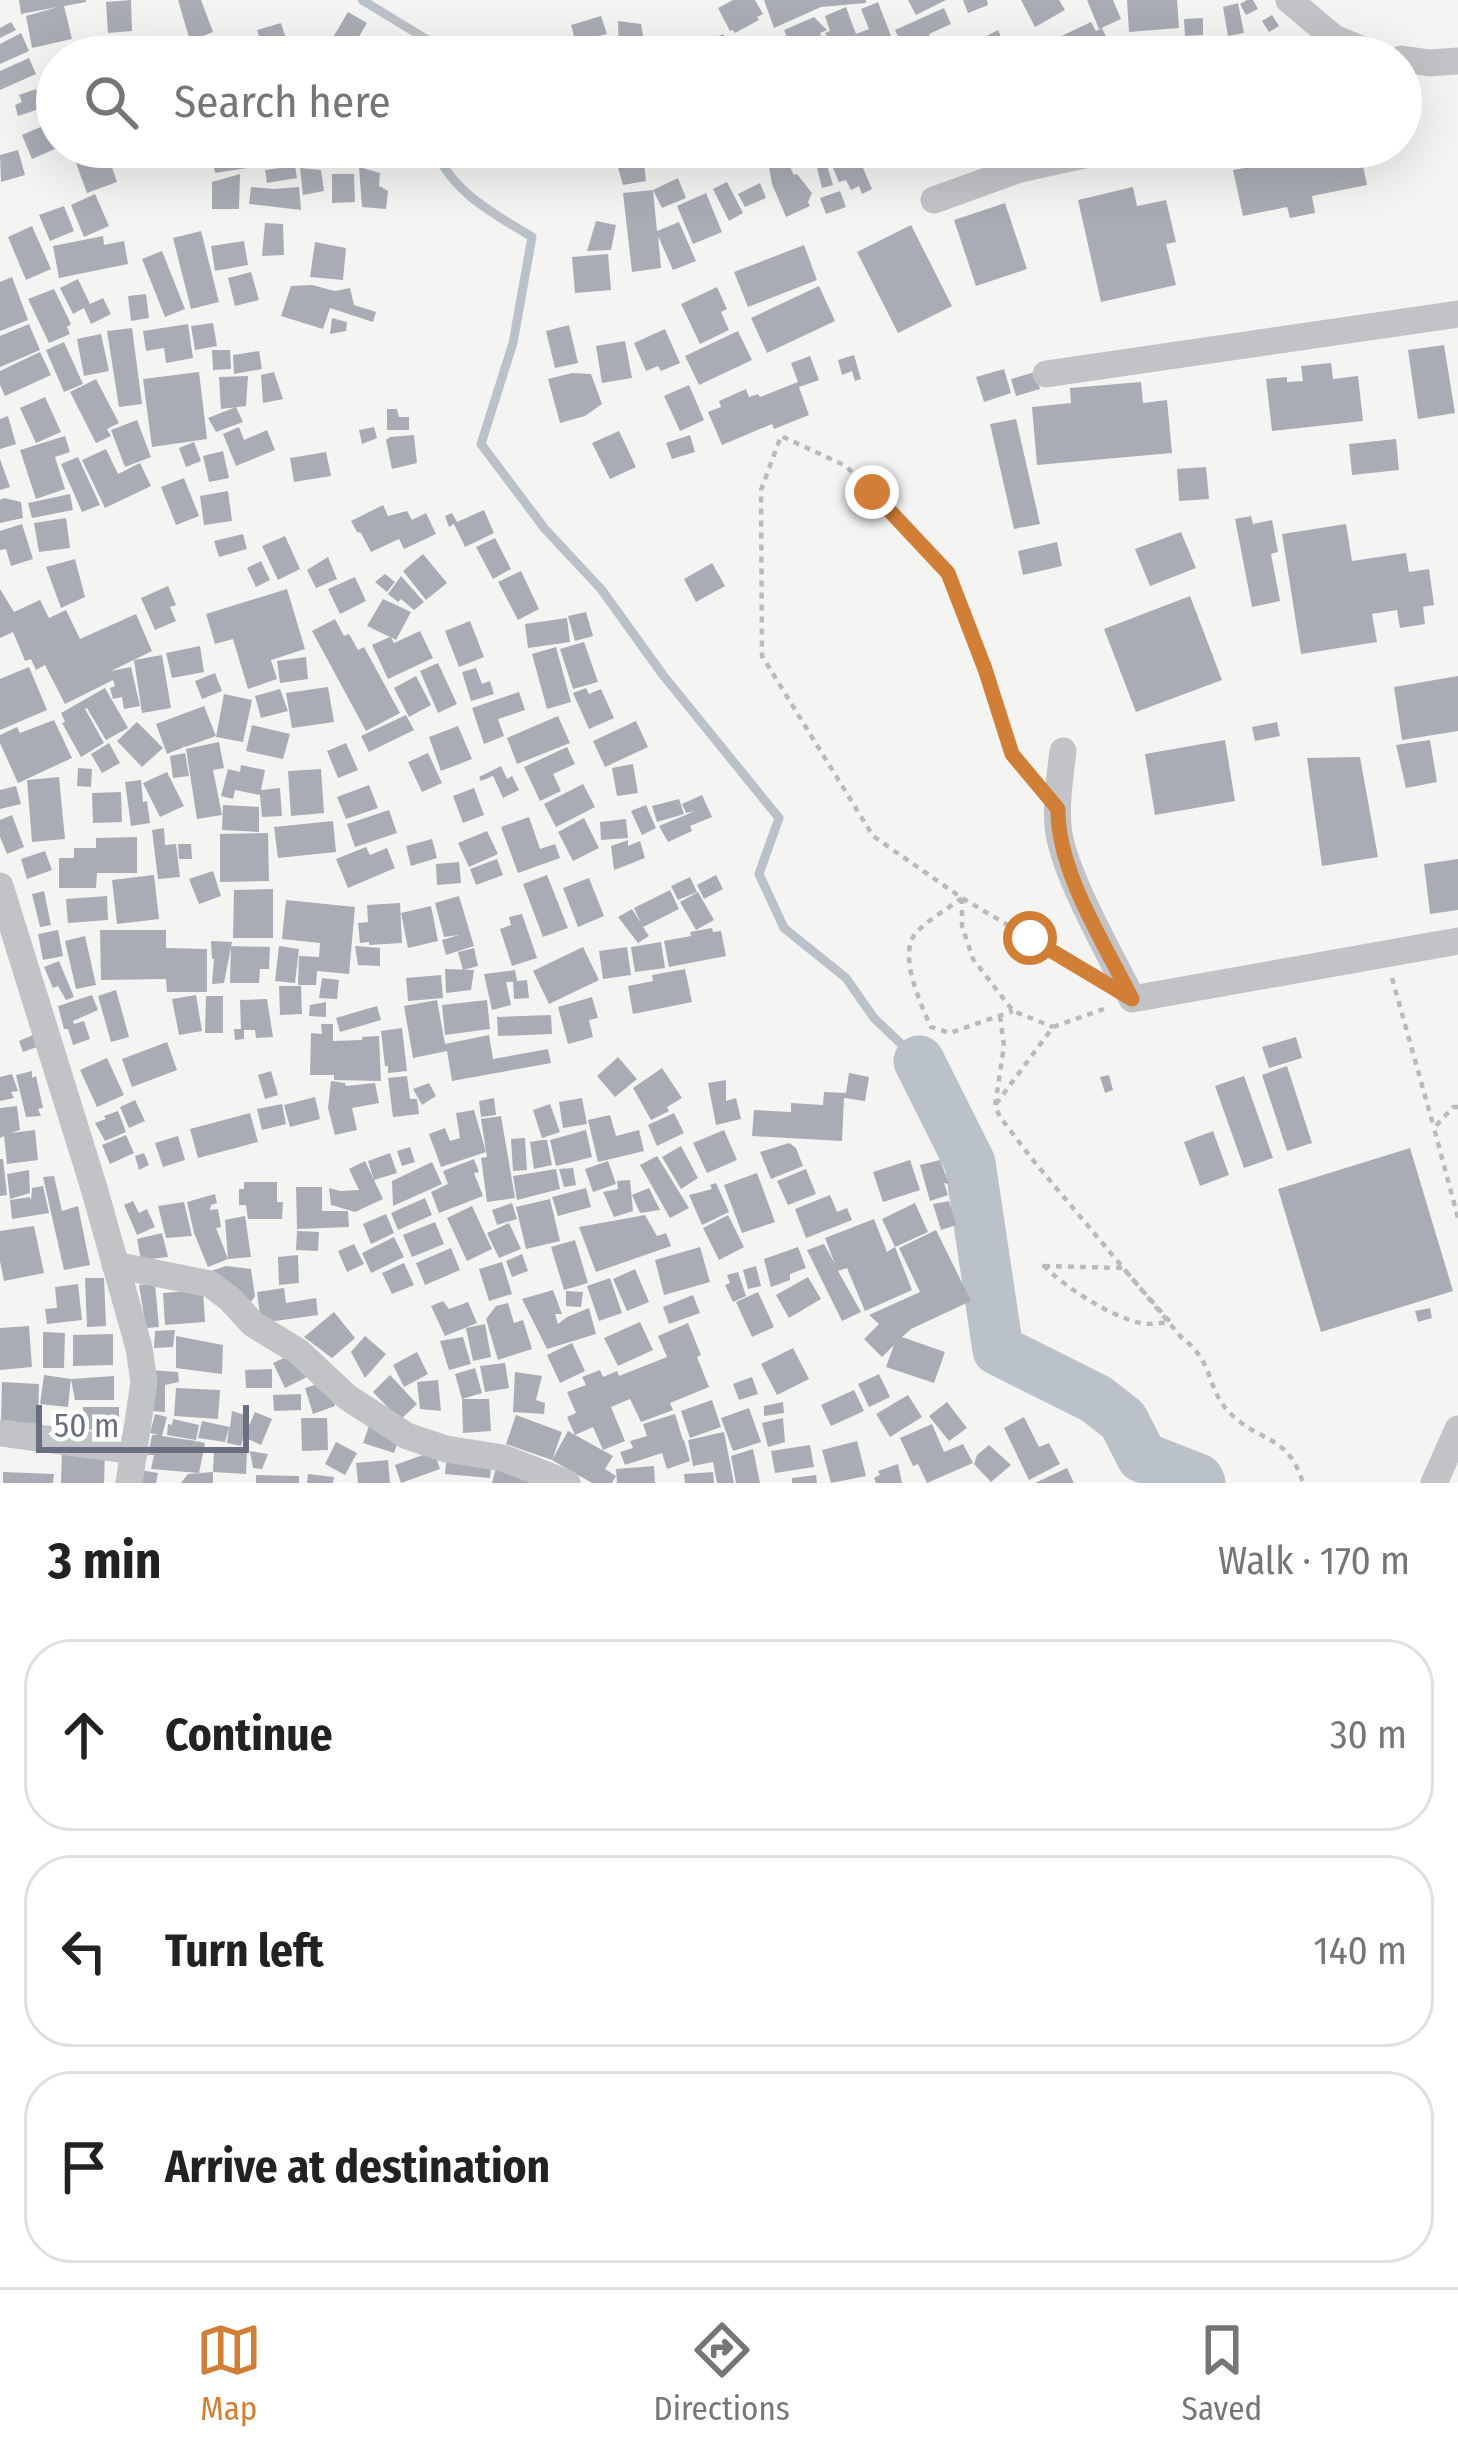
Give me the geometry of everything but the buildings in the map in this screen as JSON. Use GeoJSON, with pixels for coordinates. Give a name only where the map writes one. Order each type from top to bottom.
{"type":"FeatureCollection","features":[{"type":"Feature","properties":{"kind":"street"},"geometry":{"type":"LineString","coordinates":[[1289,0],[1318,36]]}},
{"type":"Feature","properties":{"kind":"street"},"geometry":{"type":"LineString","coordinates":[[1422,61],[1458,61]]}},
{"type":"Feature","properties":{"kind":"street"},"geometry":{"type":"LineString","coordinates":[[934,200],[1025,168]]}},
{"type":"Feature","properties":{"kind":"street"},"geometry":{"type":"LineString","coordinates":[[1046,374],[1458,314]]}},
{"type":"Feature","properties":{"kind":"street"},"geometry":{"type":"LineString","coordinates":[[1063,751],[1058,831],[1075,882],[1132,999],[1458,941]]}},
{"type":"Feature","properties":{"kind":"street"},"geometry":{"type":"LineString","coordinates":[[0,886],[139,1348],[144,1382],[129,1483]]}},
{"type":"Feature","properties":{"kind":"street"},"geometry":{"type":"LineString","coordinates":[[115,1265],[210,1284],[253,1324],[299,1352],[347,1397],[407,1436],[446,1449],[503,1458],[567,1483]]}},
{"type":"Feature","properties":{"kind":"street"},"geometry":{"type":"LineString","coordinates":[[1434,1483],[1458,1429]]}},
{"type":"Feature","properties":{"kind":"street"},"geometry":{"type":"LineString","coordinates":[[0,1433],[135,1451]]}},
{"type":"Feature","properties":{"kind":"path"},"geometry":{"type":"LineString","coordinates":[[1058,809],[1012,754],[948,573],[846,466],[782,436],[760,490],[762,656],[873,836],[962,898],[1132,999]]}},
{"type":"Feature","properties":{"kind":"path"},"geometry":{"type":"LineString","coordinates":[[962,898],[962,926],[973,959],[1013,1011],[1053,1027]]}},
{"type":"Feature","properties":{"kind":"path"},"geometry":{"type":"LineString","coordinates":[[962,898],[915,934],[908,948],[919,999],[931,1027],[950,1034],[1013,1011]]}},
{"type":"Feature","properties":{"kind":"path"},"geometry":{"type":"LineString","coordinates":[[1385,954],[1458,1218]]}},
{"type":"Feature","properties":{"kind":"path"},"geometry":{"type":"LineString","coordinates":[[995,1106],[1053,1027],[1132,999]]}},
{"type":"Feature","properties":{"kind":"path"},"geometry":{"type":"LineString","coordinates":[[1000,1016],[1003,1060],[995,1106],[1032,1160],[1181,1337],[1197,1349],[1217,1397],[1232,1416],[1281,1444],[1304,1483]]}},
{"type":"Feature","properties":{"kind":"path"},"geometry":{"type":"LineString","coordinates":[[1435,1128],[1458,1107]]}},
{"type":"Feature","properties":{"kind":"path"},"geometry":{"type":"LineString","coordinates":[[1044,1267],[1123,1268],[1170,1322],[1144,1324],[1126,1318],[1061,1283],[1044,1267]]}},
{"type":"Feature","properties":{"kind":"waterway"},"geometry":{"type":"LineString","coordinates":[[362,0],[421,36]]}},
{"type":"Feature","properties":{"kind":"waterway"},"geometry":{"type":"LineString","coordinates":[[445,168],[488,210],[532,237],[513,343],[481,444],[779,818],[759,874],[784,928],[846,978],[874,1018],[919,1061]]}},
{"type":"Feature","properties":{"kind":"waterway"},"geometry":{"type":"LineString","coordinates":[[919,1061],[970,1163],[998,1350],[1096,1399],[1123,1420],[1142,1457],[1200,1483]]}},
{"type":"Feature","properties":{"kind":"route"},"geometry":{"type":"LineString","coordinates":[[872,492],[948,573],[1012,754],[1058,809],[1058,831],[1075,882],[1132,999],[1030,938]]}}]}
